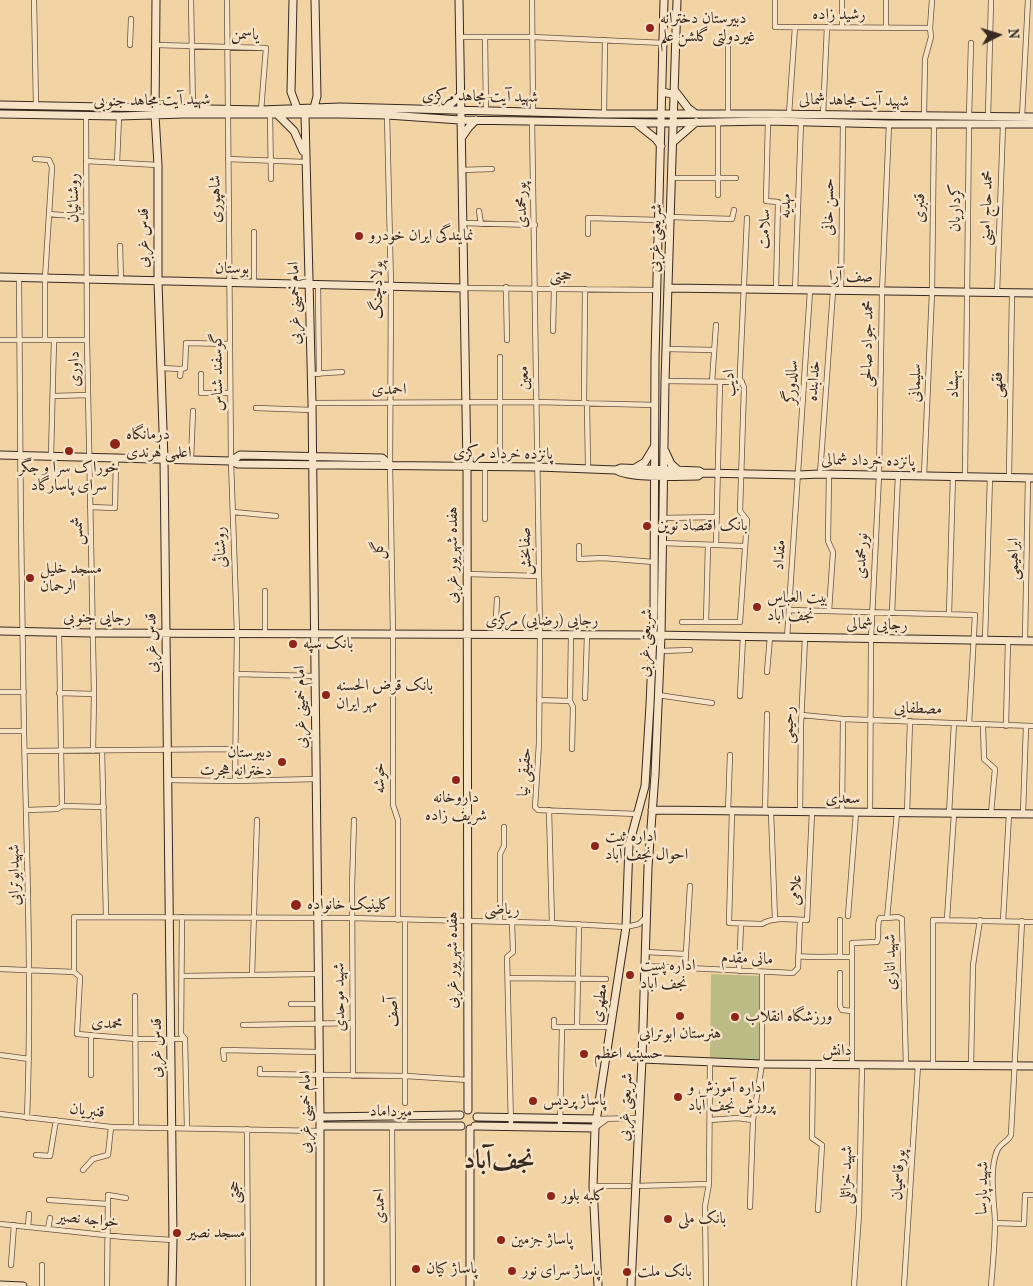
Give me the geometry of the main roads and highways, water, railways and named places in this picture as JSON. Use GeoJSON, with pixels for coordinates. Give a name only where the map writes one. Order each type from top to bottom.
{"type":"FeatureCollection","features":[{"type":"Feature","properties":{"kind":"place","name":"دبیرستان دخترانه غیردولتی گلشن علم"},"geometry":{"type":"Point","coordinates":[650,28]}},
{"type":"Feature","properties":{"kind":"place","name":"نمایندگی ایران خودرو"},"geometry":{"type":"Point","coordinates":[359,236]}},
{"type":"Feature","properties":{"kind":"place","name":"درمانگاه اعلمی هرندی"},"geometry":{"type":"Point","coordinates":[115,444]}},
{"type":"Feature","properties":{"kind":"place","name":"خوراک سرا و جگر سرای پاسارگاد"},"geometry":{"type":"Point","coordinates":[69,451]}},
{"type":"Feature","properties":{"kind":"place","name":"بانک اقتصاد نوین"},"geometry":{"type":"Point","coordinates":[647,526]}},
{"type":"Feature","properties":{"kind":"place","name":"مسجد خلیل الرحمان"},"geometry":{"type":"Point","coordinates":[30,578]}},
{"type":"Feature","properties":{"kind":"place","name":"بیت العباس نجف آباد"},"geometry":{"type":"Point","coordinates":[757,607]}},
{"type":"Feature","properties":{"kind":"place","name":"بانک سپه"},"geometry":{"type":"Point","coordinates":[293,644]}},
{"type":"Feature","properties":{"kind":"place","name":"بانک قرض الحسنه مهر ایران"},"geometry":{"type":"Point","coordinates":[326,695]}},
{"type":"Feature","properties":{"kind":"place","name":"دبیرستان دخترانه هجرت"},"geometry":{"type":"Point","coordinates":[282,762]}},
{"type":"Feature","properties":{"kind":"place","name":"داروخانه شریف زاده"},"geometry":{"type":"Point","coordinates":[456,780]}},
{"type":"Feature","properties":{"kind":"place","name":"اداره ثبت احوال نجف آباد"},"geometry":{"type":"Point","coordinates":[595,846]}},
{"type":"Feature","properties":{"kind":"place","name":"کلینیک خانواده"},"geometry":{"type":"Point","coordinates":[296,905]}},
{"type":"Feature","properties":{"kind":"place","name":"اداره پست نجف آباد"},"geometry":{"type":"Point","coordinates":[630,975]}},
{"type":"Feature","properties":{"kind":"place","name":"هنرستان ابوترابی"},"geometry":{"type":"Point","coordinates":[680,1016]}},
{"type":"Feature","properties":{"kind":"place","name":"ورزشگاه انقلاب"},"geometry":{"type":"Point","coordinates":[735,1017]}},
{"type":"Feature","properties":{"kind":"place","name":"حسینیه اعظم"},"geometry":{"type":"Point","coordinates":[584,1054]}},
{"type":"Feature","properties":{"kind":"place","name":"اداره آموزش و پرورش نجف آباد"},"geometry":{"type":"Point","coordinates":[678,1097]}},
{"type":"Feature","properties":{"kind":"place","name":"پاساژ پردیس"},"geometry":{"type":"Point","coordinates":[533,1101]}},
{"type":"Feature","properties":{"kind":"place","name":"کلبه بلور"},"geometry":{"type":"Point","coordinates":[551,1196]}},
{"type":"Feature","properties":{"kind":"place","name":"بانک ملی"},"geometry":{"type":"Point","coordinates":[668,1219]}},
{"type":"Feature","properties":{"kind":"place","name":"مسجد نصیر"},"geometry":{"type":"Point","coordinates":[177,1233]}},
{"type":"Feature","properties":{"kind":"place","name":"پاساژ جزمین"},"geometry":{"type":"Point","coordinates":[501,1240]}},
{"type":"Feature","properties":{"kind":"place","name":"پاساژ کیان"},"geometry":{"type":"Point","coordinates":[416,1269]}},
{"type":"Feature","properties":{"kind":"place","name":"پاساژ سرای نور"},"geometry":{"type":"Point","coordinates":[512,1271]}},
{"type":"Feature","properties":{"kind":"place","name":"بانک ملت"},"geometry":{"type":"Point","coordinates":[627,1272]}},
{"type":"Feature","properties":{"kind":"district","name":"نجف‌آباد"},"geometry":{"type":"Point","coordinates":[499,1162]}}]}
